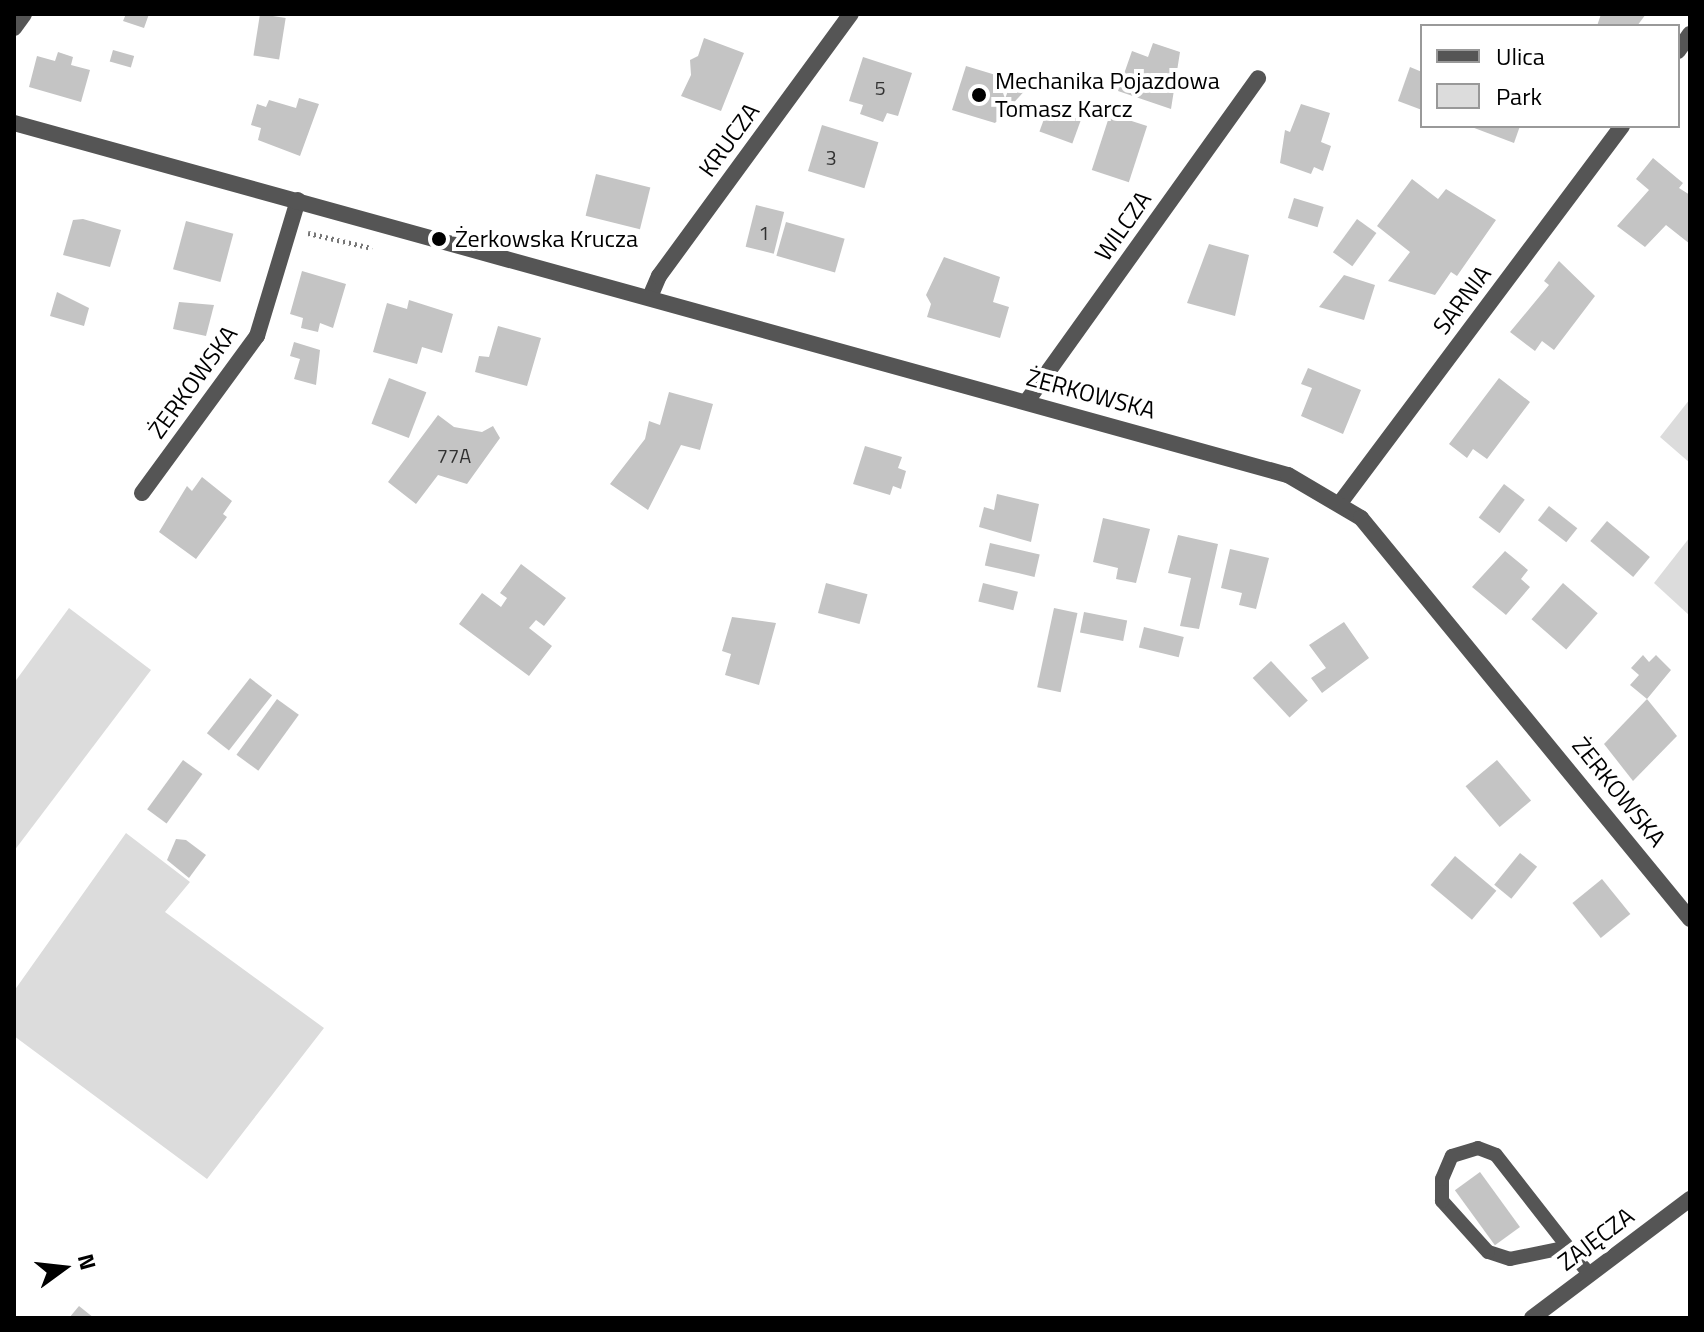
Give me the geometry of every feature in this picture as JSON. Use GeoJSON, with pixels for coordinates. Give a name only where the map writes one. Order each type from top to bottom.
{"type":"FeatureCollection","features":[{"type":"Feature","properties":{"kind":"street"},"geometry":{"type":"LineString","coordinates":[[14,28],[24,14]]}},
{"type":"Feature","properties":{"kind":"street","name":"KRUCZA"},"geometry":{"type":"LineString","coordinates":[[650,297],[659,276],[851,14]]}},
{"type":"Feature","properties":{"kind":"street","name":"WILCZA"},"geometry":{"type":"LineString","coordinates":[[1027,401],[1258,78]]}},
{"type":"Feature","properties":{"kind":"street","name":"ŻERKOWSKA"},"geometry":{"type":"LineString","coordinates":[[14,123],[1255,463],[1340,503],[1361,518],[1416,580],[1690,919]]}},
{"type":"Feature","properties":{"kind":"street","name":"SARNIA"},"geometry":{"type":"LineString","coordinates":[[1340,503],[1621,128]]}},
{"type":"Feature","properties":{"kind":"street","name":"ŻERKOWSKA"},"geometry":{"type":"LineString","coordinates":[[142,493],[257,336],[298,200]]}},
{"type":"Feature","properties":{"kind":"street","name":"ZAJĘCZA"},"geometry":{"type":"LineString","coordinates":[[1532,1318],[1690,1199]]}},
{"type":"Feature","properties":{"kind":"lane"},"geometry":{"type":"LineString","coordinates":[[1568,1247],[1510,1259],[1488,1252],[1442,1201],[1442,1179],[1452,1156],[1478,1148],[1496,1155],[1568,1247],[1589,1274]]}},
{"type":"Feature","properties":{"kind":"path"},"geometry":{"type":"LineString","coordinates":[[289,227],[361,247],[388,249]]}},
{"type":"Feature","properties":{"kind":"green space"},"geometry":{"type":"Polygon","coordinates":[[[1690,399],[1690,463],[1660,437],[1690,399]]]}},
{"type":"Feature","properties":{"kind":"green space"},"geometry":{"type":"Polygon","coordinates":[[[1690,537],[1690,616],[1654,583],[1690,537]]]}},
{"type":"Feature","properties":{"kind":"green space"},"geometry":{"type":"Polygon","coordinates":[[[69,608],[151,670],[14,851],[14,683],[69,608]]]}},
{"type":"Feature","properties":{"kind":"green space"},"geometry":{"type":"Polygon","coordinates":[[[126,833],[190,882],[165,912],[324,1028],[207,1179],[14,1036],[14,991],[126,833]]]}},
{"type":"Feature","properties":{"kind":"building"},"geometry":{"type":"Polygon","coordinates":[[[126,14],[149,14],[144,28],[123,21],[126,14]]]}},
{"type":"Feature","properties":{"kind":"building"},"geometry":{"type":"Polygon","coordinates":[[[260,14],[286,18],[279,60],[253,55],[260,14]]]}},
{"type":"Feature","properties":{"kind":"building"},"geometry":{"type":"Polygon","coordinates":[[[1601,14],[1646,14],[1638,24],[1598,24],[1601,14]]]}},
{"type":"Feature","properties":{"kind":"building"},"geometry":{"type":"Polygon","coordinates":[[[704,38],[744,53],[721,111],[681,96],[691,75],[690,60],[698,56],[704,38]]]}},
{"type":"Feature","properties":{"kind":"building"},"geometry":{"type":"Polygon","coordinates":[[[1153,43],[1180,52],[1171,109],[1118,91],[1132,51],[1148,57],[1153,43]]]}},
{"type":"Feature","properties":{"kind":"building"},"geometry":{"type":"Polygon","coordinates":[[[113,50],[134,56],[131,68],[110,62],[113,50]]]}},
{"type":"Feature","properties":{"kind":"building"},"geometry":{"type":"Polygon","coordinates":[[[58,52],[73,57],[71,65],[90,70],[81,102],[29,87],[37,56],[55,61],[58,52]]]}},
{"type":"Feature","properties":{"kind":"building"},"geometry":{"type":"Polygon","coordinates":[[[863,57],[912,73],[898,116],[887,113],[883,122],[860,114],[863,105],[849,101],[863,57]]]}},
{"type":"Feature","properties":{"kind":"building"},"geometry":{"type":"Polygon","coordinates":[[[966,66],[1029,86],[995,123],[952,110],[966,66]]]}},
{"type":"Feature","properties":{"kind":"building"},"geometry":{"type":"Polygon","coordinates":[[[1410,67],[1420,71],[1420,109],[1398,101],[1410,67]]]}},
{"type":"Feature","properties":{"kind":"building"},"geometry":{"type":"Polygon","coordinates":[[[299,98],[319,104],[300,156],[258,140],[261,128],[251,125],[257,104],[266,107],[269,100],[296,108],[299,98]]]}},
{"type":"Feature","properties":{"kind":"building"},"geometry":{"type":"Polygon","coordinates":[[[1301,104],[1330,113],[1321,142],[1331,146],[1323,171],[1314,167],[1311,174],[1280,163],[1285,130],[1290,132],[1301,104]]]}},
{"type":"Feature","properties":{"kind":"building"},"geometry":{"type":"Polygon","coordinates":[[[1048,108],[1081,120],[1072,143],[1039,131],[1048,108]]]}},
{"type":"Feature","properties":{"kind":"building"},"geometry":{"type":"Polygon","coordinates":[[[1110,114],[1147,126],[1129,182],[1092,170],[1110,114]]]}},
{"type":"Feature","properties":{"kind":"building"},"geometry":{"type":"Polygon","coordinates":[[[822,125],[878,142],[864,188],[808,171],[822,125]]]}},
{"type":"Feature","properties":{"kind":"building"},"geometry":{"type":"Polygon","coordinates":[[[1474,128],[1519,128],[1514,143],[1474,128]]]}},
{"type":"Feature","properties":{"kind":"building"},"geometry":{"type":"Polygon","coordinates":[[[1653,158],[1683,183],[1679,188],[1690,195],[1690,244],[1666,225],[1645,247],[1617,226],[1649,190],[1636,179],[1653,158]]]}},
{"type":"Feature","properties":{"kind":"building"},"geometry":{"type":"Polygon","coordinates":[[[596,174],[650,188],[640,229],[586,216],[596,174]]]}},
{"type":"Feature","properties":{"kind":"building"},"geometry":{"type":"Polygon","coordinates":[[[1412,179],[1438,199],[1446,189],[1496,220],[1457,276],[1451,272],[1435,295],[1388,281],[1410,252],[1377,226],[1412,179]]]}},
{"type":"Feature","properties":{"kind":"building"},"geometry":{"type":"Polygon","coordinates":[[[1294,198],[1324,207],[1318,227],[1288,218],[1294,198]]]}},
{"type":"Feature","properties":{"kind":"building"},"geometry":{"type":"Polygon","coordinates":[[[756,205],[784,212],[774,254],[746,247],[756,205]]]}},
{"type":"Feature","properties":{"kind":"building"},"geometry":{"type":"Polygon","coordinates":[[[83,219],[121,230],[110,267],[63,255],[73,220],[83,219]]]}},
{"type":"Feature","properties":{"kind":"building"},"geometry":{"type":"Polygon","coordinates":[[[1357,219],[1376,233],[1352,266],[1333,252],[1357,219]]]}},
{"type":"Feature","properties":{"kind":"building"},"geometry":{"type":"Polygon","coordinates":[[[186,221],[233,234],[220,282],[173,269],[186,221]]]}},
{"type":"Feature","properties":{"kind":"building"},"geometry":{"type":"Polygon","coordinates":[[[786,222],[845,239],[835,272],[776,256],[786,222]]]}},
{"type":"Feature","properties":{"kind":"building"},"geometry":{"type":"Polygon","coordinates":[[[1209,244],[1249,255],[1235,316],[1187,303],[1209,244]]]}},
{"type":"Feature","properties":{"kind":"building"},"geometry":{"type":"Polygon","coordinates":[[[944,257],[1000,277],[993,302],[1009,307],[1000,338],[927,317],[931,304],[926,295],[944,257]]]}},
{"type":"Feature","properties":{"kind":"building"},"geometry":{"type":"Polygon","coordinates":[[[1559,261],[1595,296],[1554,350],[1542,341],[1535,351],[1510,332],[1549,285],[1544,281],[1559,261]]]}},
{"type":"Feature","properties":{"kind":"building"},"geometry":{"type":"Polygon","coordinates":[[[302,271],[346,284],[333,328],[320,323],[318,332],[301,328],[303,318],[290,314],[302,271]]]}},
{"type":"Feature","properties":{"kind":"building"},"geometry":{"type":"Polygon","coordinates":[[[1344,275],[1375,285],[1364,320],[1319,307],[1344,275]]]}},
{"type":"Feature","properties":{"kind":"building"},"geometry":{"type":"Polygon","coordinates":[[[57,292],[89,308],[84,326],[50,316],[57,292]]]}},
{"type":"Feature","properties":{"kind":"building"},"geometry":{"type":"Polygon","coordinates":[[[409,300],[453,314],[442,353],[422,347],[417,364],[373,352],[387,303],[407,309],[409,300]]]}},
{"type":"Feature","properties":{"kind":"building"},"geometry":{"type":"Polygon","coordinates":[[[179,302],[214,305],[206,336],[173,329],[179,302]]]}},
{"type":"Feature","properties":{"kind":"building"},"geometry":{"type":"Polygon","coordinates":[[[498,326],[541,338],[527,386],[475,372],[479,356],[489,357],[498,326]]]}},
{"type":"Feature","properties":{"kind":"building"},"geometry":{"type":"Polygon","coordinates":[[[294,342],[320,350],[316,385],[294,379],[300,359],[290,356],[294,342]]]}},
{"type":"Feature","properties":{"kind":"building"},"geometry":{"type":"Polygon","coordinates":[[[1308,368],[1361,390],[1343,434],[1301,416],[1312,388],[1301,384],[1308,368]]]}},
{"type":"Feature","properties":{"kind":"building"},"geometry":{"type":"Polygon","coordinates":[[[389,378],[426,392],[409,438],[371,424],[389,378]]]}},
{"type":"Feature","properties":{"kind":"building"},"geometry":{"type":"Polygon","coordinates":[[[1499,378],[1530,402],[1487,459],[1473,449],[1467,458],[1449,444],[1499,378]]]}},
{"type":"Feature","properties":{"kind":"building"},"geometry":{"type":"Polygon","coordinates":[[[669,392],[713,404],[700,450],[681,445],[648,510],[610,484],[645,439],[649,421],[660,425],[669,392]]]}},
{"type":"Feature","properties":{"kind":"building"},"geometry":{"type":"Polygon","coordinates":[[[438,415],[454,427],[482,432],[493,426],[500,438],[467,484],[438,475],[416,504],[388,482],[438,415]]]}},
{"type":"Feature","properties":{"kind":"building"},"geometry":{"type":"Polygon","coordinates":[[[865,446],[902,457],[898,468],[906,471],[901,489],[893,486],[890,495],[853,484],[865,446]]]}},
{"type":"Feature","properties":{"kind":"building"},"geometry":{"type":"Polygon","coordinates":[[[202,477],[232,501],[223,514],[227,517],[196,559],[159,532],[187,486],[192,491],[202,477]]]}},
{"type":"Feature","properties":{"kind":"building"},"geometry":{"type":"Polygon","coordinates":[[[1504,484],[1525,500],[1499,533],[1479,518],[1504,484]]]}},
{"type":"Feature","properties":{"kind":"building"},"geometry":{"type":"Polygon","coordinates":[[[997,494],[1039,504],[1031,542],[979,527],[984,507],[994,510],[997,494]]]}},
{"type":"Feature","properties":{"kind":"building"},"geometry":{"type":"Polygon","coordinates":[[[1549,506],[1577,528],[1566,542],[1538,520],[1549,506]]]}},
{"type":"Feature","properties":{"kind":"building"},"geometry":{"type":"Polygon","coordinates":[[[1103,518],[1150,529],[1136,583],[1116,579],[1118,568],[1093,562],[1103,518]]]}},
{"type":"Feature","properties":{"kind":"building"},"geometry":{"type":"Polygon","coordinates":[[[1607,521],[1650,557],[1633,577],[1590,541],[1607,521]]]}},
{"type":"Feature","properties":{"kind":"building"},"geometry":{"type":"Polygon","coordinates":[[[1178,535],[1218,544],[1199,629],[1180,626],[1191,578],[1168,573],[1178,535]]]}},
{"type":"Feature","properties":{"kind":"building"},"geometry":{"type":"Polygon","coordinates":[[[990,543],[1040,554],[1035,577],[985,565],[990,543]]]}},
{"type":"Feature","properties":{"kind":"building"},"geometry":{"type":"Polygon","coordinates":[[[1230,549],[1269,558],[1256,609],[1239,605],[1242,593],[1221,588],[1230,549]]]}},
{"type":"Feature","properties":{"kind":"building"},"geometry":{"type":"Polygon","coordinates":[[[1505,551],[1528,570],[1521,579],[1530,587],[1506,615],[1472,587],[1505,551]]]}},
{"type":"Feature","properties":{"kind":"building"},"geometry":{"type":"Polygon","coordinates":[[[521,564],[566,598],[544,626],[536,620],[529,628],[552,646],[529,676],[459,624],[482,593],[501,607],[507,598],[500,593],[521,564]]]}},
{"type":"Feature","properties":{"kind":"building"},"geometry":{"type":"Polygon","coordinates":[[[826,583],[868,594],[860,624],[818,613],[826,583]]]}},
{"type":"Feature","properties":{"kind":"building"},"geometry":{"type":"Polygon","coordinates":[[[983,583],[1018,592],[1013,610],[978,601],[983,583]]]}},
{"type":"Feature","properties":{"kind":"building"},"geometry":{"type":"Polygon","coordinates":[[[1563,583],[1598,613],[1566,649],[1532,619],[1563,583]]]}},
{"type":"Feature","properties":{"kind":"building"},"geometry":{"type":"Polygon","coordinates":[[[1054,608],[1077,613],[1061,692],[1037,687],[1054,608]]]}},
{"type":"Feature","properties":{"kind":"building"},"geometry":{"type":"Polygon","coordinates":[[[1084,612],[1127,620],[1123,641],[1080,633],[1084,612]]]}},
{"type":"Feature","properties":{"kind":"building"},"geometry":{"type":"Polygon","coordinates":[[[732,617],[776,623],[759,685],[725,675],[731,654],[722,651],[732,617]]]}},
{"type":"Feature","properties":{"kind":"building"},"geometry":{"type":"Polygon","coordinates":[[[1344,622],[1369,658],[1322,693],[1311,678],[1326,668],[1309,645],[1344,622]]]}},
{"type":"Feature","properties":{"kind":"building"},"geometry":{"type":"Polygon","coordinates":[[[1144,627],[1184,637],[1179,657],[1139,647],[1144,627]]]}},
{"type":"Feature","properties":{"kind":"building"},"geometry":{"type":"Polygon","coordinates":[[[1643,655],[1649,662],[1656,655],[1671,670],[1647,699],[1630,685],[1639,675],[1631,668],[1643,655]]]}},
{"type":"Feature","properties":{"kind":"building"},"geometry":{"type":"Polygon","coordinates":[[[1271,661],[1308,700],[1290,718],[1253,678],[1271,661]]]}},
{"type":"Feature","properties":{"kind":"building"},"geometry":{"type":"Polygon","coordinates":[[[250,678],[272,695],[229,750],[207,733],[250,678]]]}},
{"type":"Feature","properties":{"kind":"building"},"geometry":{"type":"Polygon","coordinates":[[[277,699],[299,715],[258,771],[236,755],[277,699]]]}},
{"type":"Feature","properties":{"kind":"building"},"geometry":{"type":"Polygon","coordinates":[[[1647,699],[1677,736],[1633,781],[1604,744],[1647,699]]]}},
{"type":"Feature","properties":{"kind":"building"},"geometry":{"type":"Polygon","coordinates":[[[183,760],[202,774],[167,823],[147,809],[183,760]]]}},
{"type":"Feature","properties":{"kind":"building"},"geometry":{"type":"Polygon","coordinates":[[[1497,760],[1531,801],[1500,827],[1466,786],[1497,760]]]}},
{"type":"Feature","properties":{"kind":"building"},"geometry":{"type":"Polygon","coordinates":[[[176,839],[186,840],[206,855],[189,878],[167,860],[176,839]]]}},
{"type":"Feature","properties":{"kind":"building"},"geometry":{"type":"Polygon","coordinates":[[[1520,853],[1537,867],[1511,899],[1494,885],[1520,853]]]}},
{"type":"Feature","properties":{"kind":"building"},"geometry":{"type":"Polygon","coordinates":[[[1455,856],[1496,891],[1472,920],[1431,885],[1455,856]]]}},
{"type":"Feature","properties":{"kind":"building"},"geometry":{"type":"Polygon","coordinates":[[[1602,879],[1630,914],[1601,938],[1572,903],[1602,879]]]}},
{"type":"Feature","properties":{"kind":"building"},"geometry":{"type":"Polygon","coordinates":[[[1480,1172],[1520,1227],[1495,1245],[1455,1190],[1480,1172]]]}},
{"type":"Feature","properties":{"kind":"building"},"geometry":{"type":"Polygon","coordinates":[[[79,1306],[94,1318],[69,1318],[79,1306]]]}},
{"type":"Feature","properties":{"kind":"place","name":"Mechanika Pojazdowa Tomasz Karcz"},"geometry":{"type":"Point","coordinates":[979,95]}},
{"type":"Feature","properties":{"kind":"place","name":"Żerkowska Krucza"},"geometry":{"type":"Point","coordinates":[439,239]}}]}
